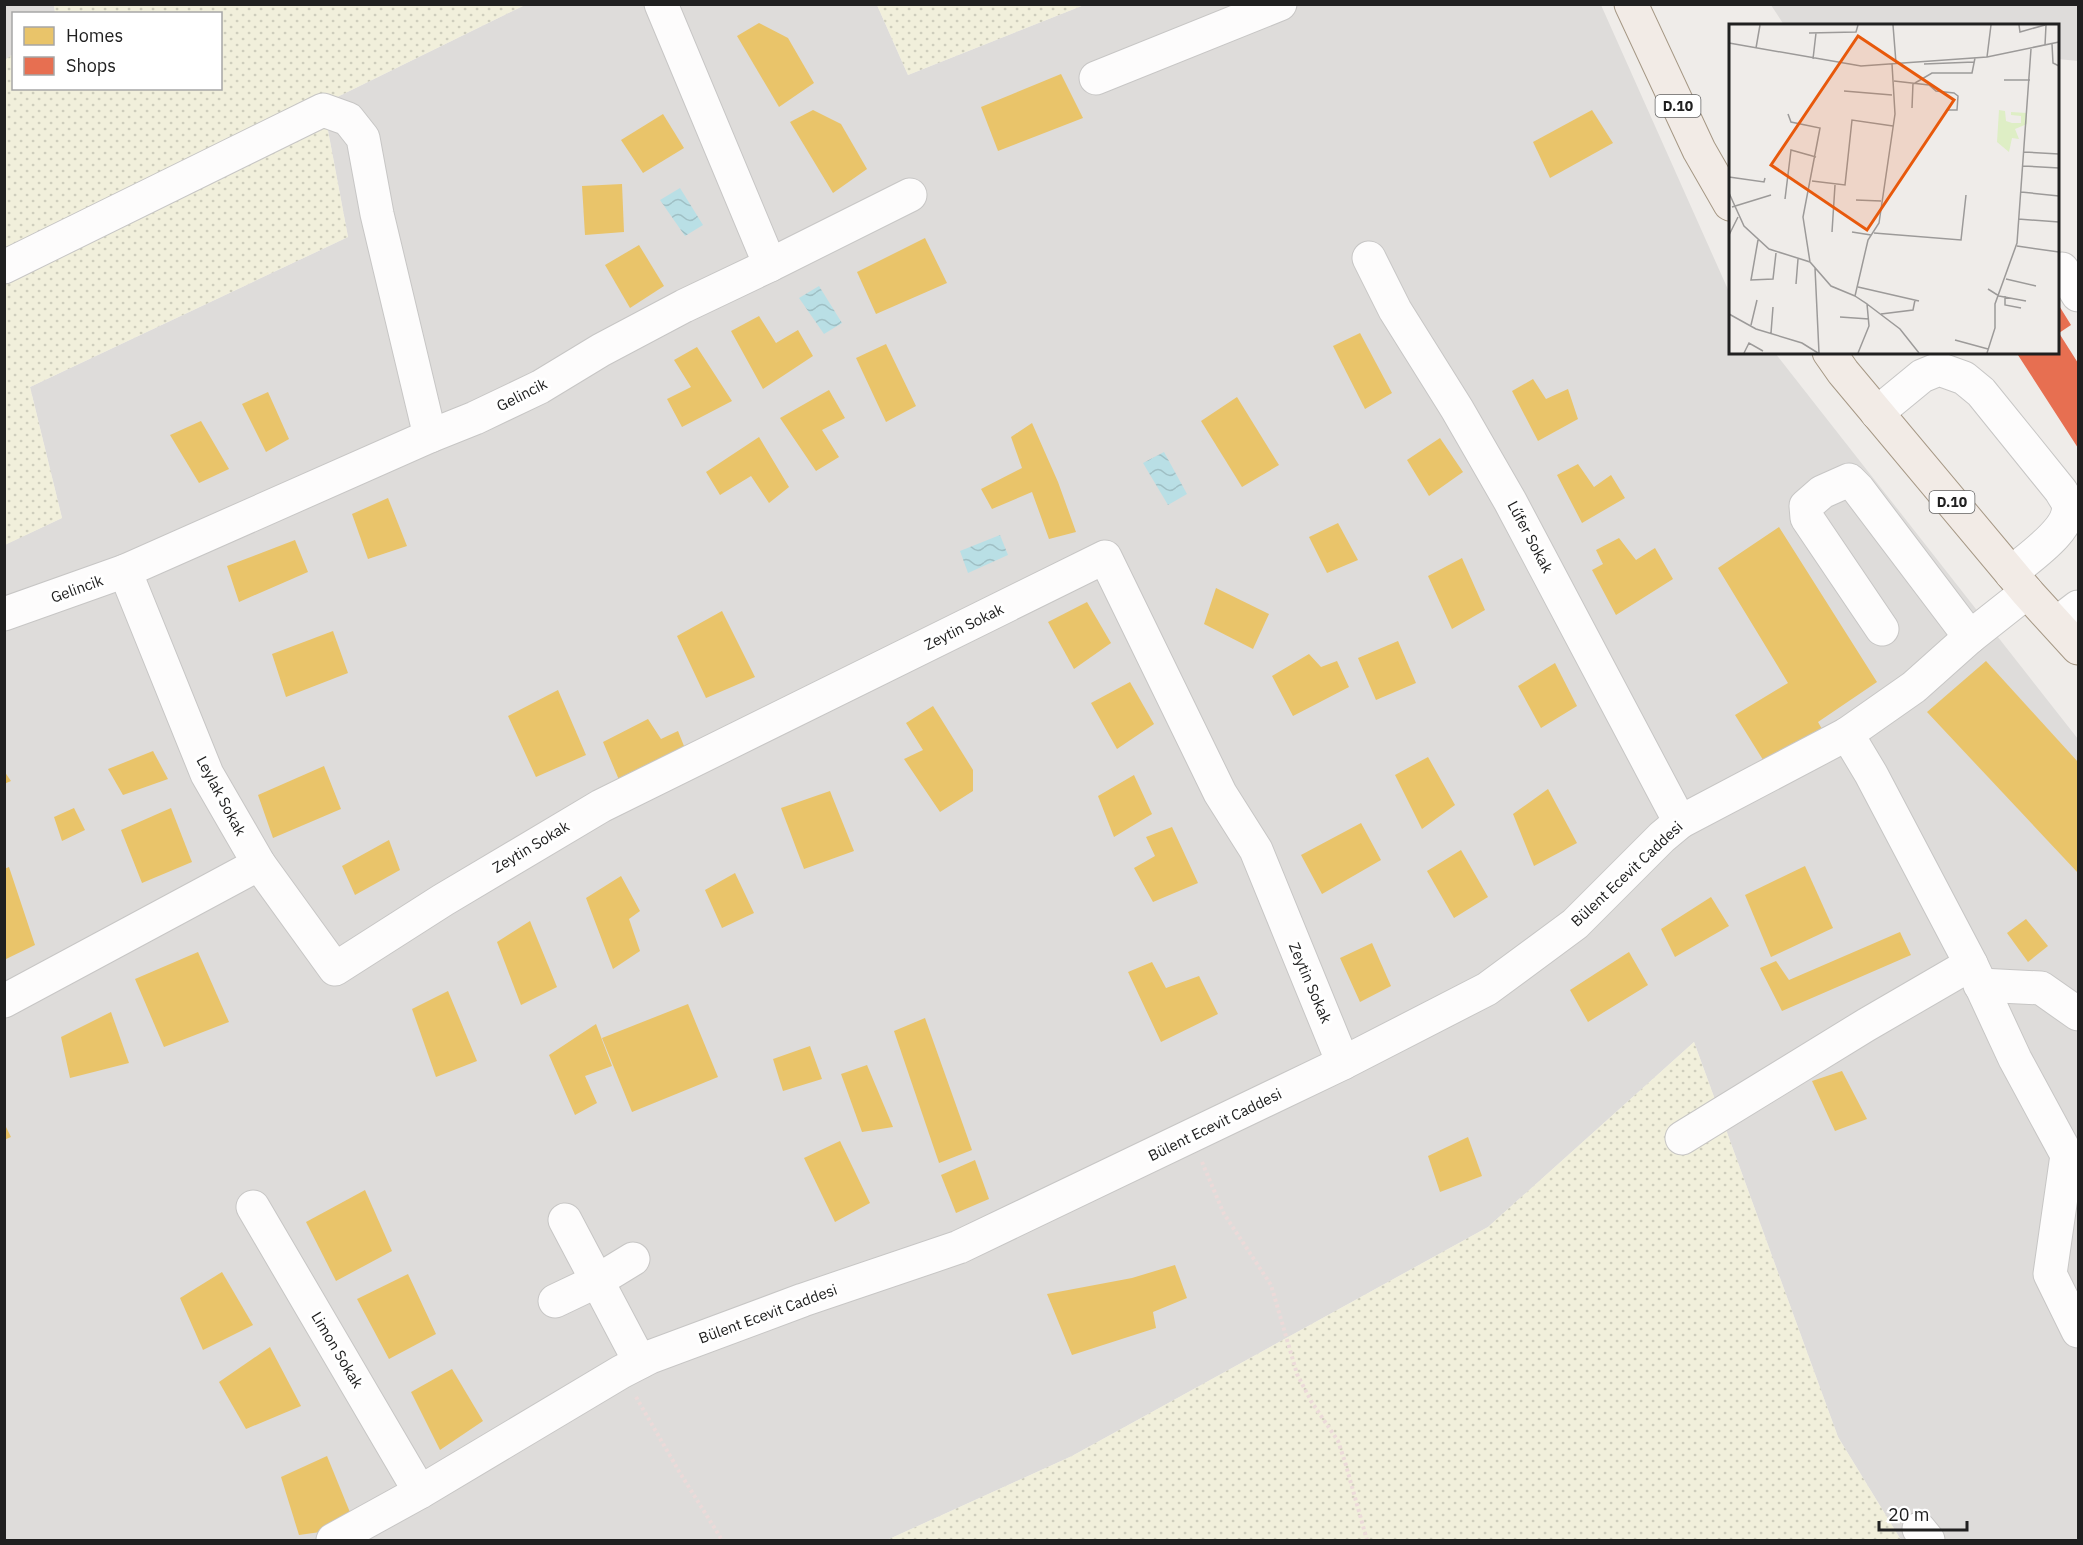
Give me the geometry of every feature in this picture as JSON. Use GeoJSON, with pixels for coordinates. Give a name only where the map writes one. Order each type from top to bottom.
{"type":"FeatureCollection","features":[{"type":"Feature","properties":{"kind":"main road","name":"D.10"},"geometry":{"type":"LineString","coordinates":[[1631,4],[1699,150],[1729,201]]}},
{"type":"Feature","properties":{"kind":"main road","name":"D.10"},"geometry":{"type":"LineString","coordinates":[[1831,354],[2019,582],[2068,615],[2079,648]]}},
{"type":"Feature","properties":{"kind":"street"},"geometry":{"type":"LineString","coordinates":[[660,4],[770,266]]}},
{"type":"Feature","properties":{"kind":"street"},"geometry":{"type":"LineString","coordinates":[[1096,78],[1280,4]]}},
{"type":"Feature","properties":{"kind":"street"},"geometry":{"type":"LineString","coordinates":[[4,267],[323,110],[348,119],[363,138],[377,214],[430,436]]}},
{"type":"Feature","properties":{"kind":"street","name":"Gelincik"},"geometry":{"type":"LineString","coordinates":[[4,614],[125,571],[475,418],[540,387],[601,350],[684,306],[770,266],[910,195]]}},
{"type":"Feature","properties":{"kind":"street","name":"Lűfer Sokak"},"geometry":{"type":"LineString","coordinates":[[1369,258],[1395,310],[1457,409],[1516,511],[1680,822]]}},
{"type":"Feature","properties":{"kind":"street","name":"Bülent Ecevit Caddesi"},"geometry":{"type":"LineString","coordinates":[[333,1540],[420,1492],[631,1367],[803,1300],[959,1247],[1343,1063],[1487,989],[1575,924],[1680,822],[1847,734],[1914,687],[1970,637],[2019,582],[2059,531],[2067,515],[2068,504],[2061,491],[1981,392],[1964,378],[1939,369],[1922,376],[1877,413]]}},
{"type":"Feature","properties":{"kind":"street"},"geometry":{"type":"LineString","coordinates":[[1882,629],[1807,518],[1806,507],[1822,492],[1849,480],[1970,637]]}},
{"type":"Feature","properties":{"kind":"street","name":"Zeytin Sokak"},"geometry":{"type":"LineString","coordinates":[[335,969],[443,900],[600,806],[1105,557],[1220,793],[1256,850],[1343,1063]]}},
{"type":"Feature","properties":{"kind":"street","name":"Leylak Sokak"},"geometry":{"type":"LineString","coordinates":[[125,571],[207,774],[259,864],[335,969]]}},
{"type":"Feature","properties":{"kind":"street"},"geometry":{"type":"LineString","coordinates":[[1847,734],[1871,774],[1976,974],[2015,1059],[2067,1155],[2064,1268],[2079,1331]]}},
{"type":"Feature","properties":{"kind":"street"},"geometry":{"type":"LineString","coordinates":[[4,1001],[259,864]]}},
{"type":"Feature","properties":{"kind":"street"},"geometry":{"type":"LineString","coordinates":[[1682,1138],[1866,1025],[1976,974],[2041,988],[2079,1014]]}},
{"type":"Feature","properties":{"kind":"street","name":"Limon Sokak"},"geometry":{"type":"LineString","coordinates":[[253,1208],[420,1492]]}},
{"type":"Feature","properties":{"kind":"street"},"geometry":{"type":"LineString","coordinates":[[565,1220],[597,1281],[631,1367]]}},
{"type":"Feature","properties":{"kind":"street"},"geometry":{"type":"LineString","coordinates":[[555,1301],[597,1281],[633,1259]]}},
{"type":"Feature","properties":{"kind":"path"},"geometry":{"type":"LineString","coordinates":[[1192,1136],[1224,1214],[1271,1285],[1297,1374],[1311,1401],[1338,1441],[1346,1462],[1367,1540]]}},
{"type":"Feature","properties":{"kind":"path"},"geometry":{"type":"LineString","coordinates":[[631,1367],[680,1473],[722,1540]]}},
{"type":"Feature","properties":{"kind":"shaded area"},"geometry":{"type":"Polygon","coordinates":[[[5,5],[54,5],[55,12],[12,12],[12,55],[5,60],[5,5]]]}},
{"type":"Feature","properties":{"kind":"shaded area"},"geometry":{"type":"Polygon","coordinates":[[[54,5],[525,5],[323,104],[348,237],[30,387],[62,518],[5,545],[5,60],[12,55],[12,90],[222,90],[222,12],[55,12],[54,5]]]}},
{"type":"Feature","properties":{"kind":"shaded area"},"geometry":{"type":"Polygon","coordinates":[[[525,5],[877,5],[908,75],[1084,5],[1601,5],[1729,292],[1729,354],[1776,354],[2078,739],[2078,1540],[1901,1540],[1838,1437],[1694,1042],[1488,1227],[1072,1456],[887,1540],[5,1540],[4,545],[62,518],[30,387],[348,237],[323,104],[525,5]]]}},
{"type":"Feature","properties":{"kind":"shaded area"},"geometry":{"type":"Polygon","coordinates":[[[877,5],[1084,5],[908,75],[877,5]]]}},
{"type":"Feature","properties":{"kind":"shaded area"},"geometry":{"type":"Polygon","coordinates":[[[1771,5],[2078,5],[2078,61],[2059,59],[2059,24],[1783,24],[1771,5]]]}},
{"type":"Feature","properties":{"kind":"shaded area"},"geometry":{"type":"Polygon","coordinates":[[[1694,1042],[1838,1437],[1901,1540],[887,1540],[1072,1456],[1488,1227],[1694,1042]]]}},
{"type":"Feature","properties":{"kind":"water"},"geometry":{"type":"Polygon","coordinates":[[[680,188],[703,225],[685,236],[660,200],[680,188]]]}},
{"type":"Feature","properties":{"kind":"water"},"geometry":{"type":"Polygon","coordinates":[[[819,286],[842,323],[824,334],[799,298],[819,286]]]}},
{"type":"Feature","properties":{"kind":"water"},"geometry":{"type":"Polygon","coordinates":[[[1164,452],[1187,494],[1168,505],[1143,463],[1164,452]]]}},
{"type":"Feature","properties":{"kind":"water"},"geometry":{"type":"Polygon","coordinates":[[[1000,535],[1008,555],[968,573],[960,551],[1000,535]]]}},
{"type":"Feature","properties":{"kind":"building: Homes"},"geometry":{"type":"Polygon","coordinates":[[[759,23],[788,38],[814,83],[779,107],[737,36],[759,23]]]}},
{"type":"Feature","properties":{"kind":"building: Homes"},"geometry":{"type":"Polygon","coordinates":[[[1061,74],[1083,118],[998,151],[981,107],[1061,74]]]}},
{"type":"Feature","properties":{"kind":"building: Homes"},"geometry":{"type":"Polygon","coordinates":[[[813,110],[841,124],[867,169],[833,193],[790,122],[813,110]]]}},
{"type":"Feature","properties":{"kind":"building: Homes"},"geometry":{"type":"Polygon","coordinates":[[[1592,110],[1613,143],[1550,178],[1533,142],[1592,110]]]}},
{"type":"Feature","properties":{"kind":"building: Homes"},"geometry":{"type":"Polygon","coordinates":[[[663,114],[684,148],[643,173],[621,140],[663,114]]]}},
{"type":"Feature","properties":{"kind":"building: Homes"},"geometry":{"type":"Polygon","coordinates":[[[622,184],[624,232],[585,235],[582,186],[622,184]]]}},
{"type":"Feature","properties":{"kind":"building: Homes"},"geometry":{"type":"Polygon","coordinates":[[[925,238],[947,283],[876,314],[857,272],[925,238]]]}},
{"type":"Feature","properties":{"kind":"building: Homes"},"geometry":{"type":"Polygon","coordinates":[[[639,245],[664,286],[630,308],[605,265],[639,245]]]}},
{"type":"Feature","properties":{"kind":"building: Homes"},"geometry":{"type":"Polygon","coordinates":[[[759,316],[776,343],[798,330],[813,356],[763,389],[731,331],[759,316]]]}},
{"type":"Feature","properties":{"kind":"building: Homes"},"geometry":{"type":"Polygon","coordinates":[[[1360,333],[1392,393],[1365,409],[1333,346],[1360,333]]]}},
{"type":"Feature","properties":{"kind":"building: Homes"},"geometry":{"type":"Polygon","coordinates":[[[886,344],[916,406],[886,422],[856,358],[886,344]]]}},
{"type":"Feature","properties":{"kind":"building: Homes"},"geometry":{"type":"Polygon","coordinates":[[[697,347],[732,401],[682,427],[667,399],[691,387],[674,360],[697,347]]]}},
{"type":"Feature","properties":{"kind":"building: Homes"},"geometry":{"type":"Polygon","coordinates":[[[1533,379],[1546,399],[1568,389],[1578,419],[1538,441],[1512,391],[1533,379]]]}},
{"type":"Feature","properties":{"kind":"building: Homes"},"geometry":{"type":"Polygon","coordinates":[[[829,390],[845,418],[822,430],[839,457],[816,471],[780,418],[829,390]]]}},
{"type":"Feature","properties":{"kind":"building: Homes"},"geometry":{"type":"Polygon","coordinates":[[[268,392],[289,439],[266,452],[242,404],[268,392]]]}},
{"type":"Feature","properties":{"kind":"building: Homes"},"geometry":{"type":"Polygon","coordinates":[[[1237,397],[1279,465],[1242,487],[1201,421],[1237,397]]]}},
{"type":"Feature","properties":{"kind":"building: Homes"},"geometry":{"type":"Polygon","coordinates":[[[201,421],[229,469],[199,483],[170,435],[201,421]]]}},
{"type":"Feature","properties":{"kind":"building: Homes"},"geometry":{"type":"Polygon","coordinates":[[[1032,423],[1058,482],[1076,532],[1049,539],[1032,492],[992,509],[981,489],[1022,468],[1011,437],[1032,423]]]}},
{"type":"Feature","properties":{"kind":"building: Homes"},"geometry":{"type":"Polygon","coordinates":[[[759,437],[789,487],[769,503],[751,476],[720,495],[706,472],[759,437]]]}},
{"type":"Feature","properties":{"kind":"building: Homes"},"geometry":{"type":"Polygon","coordinates":[[[1440,438],[1463,472],[1429,496],[1407,460],[1440,438]]]}},
{"type":"Feature","properties":{"kind":"building: Homes"},"geometry":{"type":"Polygon","coordinates":[[[1578,464],[1594,487],[1611,475],[1625,498],[1582,523],[1557,475],[1578,464]]]}},
{"type":"Feature","properties":{"kind":"building: Homes"},"geometry":{"type":"Polygon","coordinates":[[[388,498],[407,546],[368,559],[352,514],[388,498]]]}},
{"type":"Feature","properties":{"kind":"building: Homes"},"geometry":{"type":"Polygon","coordinates":[[[1338,523],[1358,560],[1327,573],[1309,537],[1338,523]]]}},
{"type":"Feature","properties":{"kind":"building: Homes"},"geometry":{"type":"Polygon","coordinates":[[[1779,527],[1877,682],[1818,722],[1822,729],[1765,763],[1735,715],[1788,683],[1718,568],[1779,527]]]}},
{"type":"Feature","properties":{"kind":"building: Homes"},"geometry":{"type":"Polygon","coordinates":[[[1619,538],[1636,560],[1655,548],[1673,579],[1616,615],[1592,570],[1603,564],[1596,550],[1619,538]]]}},
{"type":"Feature","properties":{"kind":"building: Homes"},"geometry":{"type":"Polygon","coordinates":[[[295,540],[308,572],[239,602],[227,566],[295,540]]]}},
{"type":"Feature","properties":{"kind":"building: Homes"},"geometry":{"type":"Polygon","coordinates":[[[1462,558],[1485,610],[1452,629],[1428,576],[1462,558]]]}},
{"type":"Feature","properties":{"kind":"building: Homes"},"geometry":{"type":"Polygon","coordinates":[[[1216,588],[1269,614],[1253,649],[1204,624],[1216,588]]]}},
{"type":"Feature","properties":{"kind":"building: Homes"},"geometry":{"type":"Polygon","coordinates":[[[1087,602],[1111,643],[1074,669],[1048,622],[1087,602]]]}},
{"type":"Feature","properties":{"kind":"building: Homes"},"geometry":{"type":"Polygon","coordinates":[[[722,611],[755,677],[706,698],[677,636],[722,611]]]}},
{"type":"Feature","properties":{"kind":"building: Homes"},"geometry":{"type":"Polygon","coordinates":[[[333,631],[348,673],[286,697],[272,654],[333,631]]]}},
{"type":"Feature","properties":{"kind":"building: Homes"},"geometry":{"type":"Polygon","coordinates":[[[1398,641],[1416,683],[1376,700],[1358,658],[1398,641]]]}},
{"type":"Feature","properties":{"kind":"building: Homes"},"geometry":{"type":"Polygon","coordinates":[[[1309,654],[1321,667],[1337,661],[1349,687],[1293,716],[1272,676],[1309,654]]]}},
{"type":"Feature","properties":{"kind":"building: Homes"},"geometry":{"type":"Polygon","coordinates":[[[1986,661],[2078,762],[2078,873],[1927,712],[1986,661]]]}},
{"type":"Feature","properties":{"kind":"building: Homes"},"geometry":{"type":"Polygon","coordinates":[[[1555,663],[1577,706],[1541,728],[1518,686],[1555,663]]]}},
{"type":"Feature","properties":{"kind":"building: Homes"},"geometry":{"type":"Polygon","coordinates":[[[1130,682],[1154,724],[1117,749],[1091,703],[1130,682]]]}},
{"type":"Feature","properties":{"kind":"building: Homes"},"geometry":{"type":"Polygon","coordinates":[[[558,690],[586,755],[536,777],[508,716],[558,690]]]}},
{"type":"Feature","properties":{"kind":"building: Homes"},"geometry":{"type":"Polygon","coordinates":[[[933,706],[973,770],[973,791],[940,812],[904,759],[923,750],[906,723],[933,706]]]}},
{"type":"Feature","properties":{"kind":"building: Homes"},"geometry":{"type":"Polygon","coordinates":[[[648,719],[661,739],[678,731],[690,761],[625,794],[603,742],[648,719]]]}},
{"type":"Feature","properties":{"kind":"building: Homes"},"geometry":{"type":"Polygon","coordinates":[[[153,751],[168,779],[123,795],[108,769],[153,751]]]}},
{"type":"Feature","properties":{"kind":"building: Homes"},"geometry":{"type":"Polygon","coordinates":[[[1428,757],[1455,805],[1422,829],[1395,775],[1428,757]]]}},
{"type":"Feature","properties":{"kind":"building: Homes"},"geometry":{"type":"Polygon","coordinates":[[[324,766],[341,809],[273,838],[258,795],[324,766]]]}},
{"type":"Feature","properties":{"kind":"building: Homes"},"geometry":{"type":"Polygon","coordinates":[[[4,771],[11,781],[4,784],[4,771]]]}},
{"type":"Feature","properties":{"kind":"building: Homes"},"geometry":{"type":"Polygon","coordinates":[[[1134,775],[1152,814],[1114,837],[1098,796],[1134,775]]]}},
{"type":"Feature","properties":{"kind":"building: Homes"},"geometry":{"type":"Polygon","coordinates":[[[1548,789],[1577,843],[1534,866],[1513,814],[1548,789]]]}},
{"type":"Feature","properties":{"kind":"building: Homes"},"geometry":{"type":"Polygon","coordinates":[[[830,791],[854,851],[804,869],[781,808],[830,791]]]}},
{"type":"Feature","properties":{"kind":"building: Homes"},"geometry":{"type":"Polygon","coordinates":[[[74,808],[85,830],[62,841],[54,817],[74,808]]]}},
{"type":"Feature","properties":{"kind":"building: Homes"},"geometry":{"type":"Polygon","coordinates":[[[171,808],[192,862],[142,883],[121,830],[171,808]]]}},
{"type":"Feature","properties":{"kind":"building: Homes"},"geometry":{"type":"Polygon","coordinates":[[[1361,823],[1381,860],[1322,894],[1301,855],[1361,823]]]}},
{"type":"Feature","properties":{"kind":"building: Homes"},"geometry":{"type":"Polygon","coordinates":[[[1172,827],[1198,883],[1153,902],[1134,868],[1155,856],[1146,837],[1172,827]]]}},
{"type":"Feature","properties":{"kind":"building: Homes"},"geometry":{"type":"Polygon","coordinates":[[[389,840],[400,870],[355,895],[342,866],[389,840]]]}},
{"type":"Feature","properties":{"kind":"building: Homes"},"geometry":{"type":"Polygon","coordinates":[[[1461,850],[1488,897],[1454,918],[1427,871],[1461,850]]]}},
{"type":"Feature","properties":{"kind":"building: Homes"},"geometry":{"type":"Polygon","coordinates":[[[1805,866],[1833,928],[1771,957],[1745,895],[1805,866]]]}},
{"type":"Feature","properties":{"kind":"building: Homes"},"geometry":{"type":"Polygon","coordinates":[[[9,867],[35,945],[4,960],[4,869],[9,867]]]}},
{"type":"Feature","properties":{"kind":"building: Homes"},"geometry":{"type":"Polygon","coordinates":[[[735,873],[754,913],[722,928],[705,890],[735,873]]]}},
{"type":"Feature","properties":{"kind":"building: Homes"},"geometry":{"type":"Polygon","coordinates":[[[621,876],[640,911],[629,919],[640,951],[613,969],[586,898],[621,876]]]}},
{"type":"Feature","properties":{"kind":"building: Homes"},"geometry":{"type":"Polygon","coordinates":[[[1711,897],[1729,926],[1675,957],[1661,929],[1711,897]]]}},
{"type":"Feature","properties":{"kind":"building: Homes"},"geometry":{"type":"Polygon","coordinates":[[[2026,919],[2048,946],[2028,962],[2007,933],[2026,919]]]}},
{"type":"Feature","properties":{"kind":"building: Homes"},"geometry":{"type":"Polygon","coordinates":[[[530,921],[557,987],[521,1005],[497,942],[530,921]]]}},
{"type":"Feature","properties":{"kind":"building: Homes"},"geometry":{"type":"Polygon","coordinates":[[[1900,932],[1911,955],[1782,1011],[1760,968],[1776,961],[1789,980],[1900,932]]]}},
{"type":"Feature","properties":{"kind":"building: Homes"},"geometry":{"type":"Polygon","coordinates":[[[1372,943],[1391,986],[1360,1002],[1340,958],[1372,943]]]}},
{"type":"Feature","properties":{"kind":"building: Homes"},"geometry":{"type":"Polygon","coordinates":[[[198,952],[229,1022],[164,1047],[135,979],[198,952]]]}},
{"type":"Feature","properties":{"kind":"building: Homes"},"geometry":{"type":"Polygon","coordinates":[[[1629,952],[1648,985],[1588,1022],[1570,990],[1629,952]]]}},
{"type":"Feature","properties":{"kind":"building: Homes"},"geometry":{"type":"Polygon","coordinates":[[[1152,962],[1166,988],[1199,976],[1218,1014],[1161,1042],[1128,972],[1152,962]]]}},
{"type":"Feature","properties":{"kind":"building: Homes"},"geometry":{"type":"Polygon","coordinates":[[[448,991],[477,1061],[436,1077],[412,1009],[448,991]]]}},
{"type":"Feature","properties":{"kind":"building: Homes"},"geometry":{"type":"Polygon","coordinates":[[[688,1004],[718,1077],[632,1112],[602,1038],[688,1004]]]}},
{"type":"Feature","properties":{"kind":"building: Homes"},"geometry":{"type":"Polygon","coordinates":[[[111,1012],[129,1063],[70,1078],[61,1037],[111,1012]]]}},
{"type":"Feature","properties":{"kind":"building: Homes"},"geometry":{"type":"Polygon","coordinates":[[[925,1018],[972,1150],[939,1163],[894,1031],[925,1018]]]}},
{"type":"Feature","properties":{"kind":"building: Homes"},"geometry":{"type":"Polygon","coordinates":[[[596,1024],[612,1066],[585,1076],[597,1103],[575,1115],[549,1055],[596,1024]]]}},
{"type":"Feature","properties":{"kind":"building: Homes"},"geometry":{"type":"Polygon","coordinates":[[[810,1046],[822,1079],[783,1091],[773,1059],[810,1046]]]}},
{"type":"Feature","properties":{"kind":"building: Homes"},"geometry":{"type":"Polygon","coordinates":[[[867,1065],[893,1127],[862,1132],[841,1074],[867,1065]]]}},
{"type":"Feature","properties":{"kind":"building: Homes"},"geometry":{"type":"Polygon","coordinates":[[[1842,1071],[1867,1119],[1835,1131],[1812,1081],[1842,1071]]]}},
{"type":"Feature","properties":{"kind":"building: Homes"},"geometry":{"type":"Polygon","coordinates":[[[4,1123],[11,1137],[4,1140],[4,1123]]]}},
{"type":"Feature","properties":{"kind":"building: Homes"},"geometry":{"type":"Polygon","coordinates":[[[1468,1137],[1482,1176],[1440,1192],[1428,1156],[1468,1137]]]}},
{"type":"Feature","properties":{"kind":"building: Homes"},"geometry":{"type":"Polygon","coordinates":[[[840,1141],[870,1203],[835,1222],[804,1158],[840,1141]]]}},
{"type":"Feature","properties":{"kind":"building: Homes"},"geometry":{"type":"Polygon","coordinates":[[[975,1160],[989,1199],[956,1213],[941,1175],[975,1160]]]}},
{"type":"Feature","properties":{"kind":"building: Homes"},"geometry":{"type":"Polygon","coordinates":[[[365,1190],[392,1251],[336,1281],[306,1222],[365,1190]]]}},
{"type":"Feature","properties":{"kind":"building: Homes"},"geometry":{"type":"Polygon","coordinates":[[[1175,1265],[1187,1298],[1153,1312],[1156,1328],[1072,1355],[1047,1294],[1132,1278],[1175,1265]]]}},
{"type":"Feature","properties":{"kind":"building: Homes"},"geometry":{"type":"Polygon","coordinates":[[[222,1272],[253,1325],[203,1350],[180,1298],[222,1272]]]}},
{"type":"Feature","properties":{"kind":"building: Homes"},"geometry":{"type":"Polygon","coordinates":[[[408,1274],[436,1334],[389,1359],[357,1299],[408,1274]]]}},
{"type":"Feature","properties":{"kind":"building: Homes"},"geometry":{"type":"Polygon","coordinates":[[[270,1347],[301,1406],[246,1429],[219,1382],[270,1347]]]}},
{"type":"Feature","properties":{"kind":"building: Homes"},"geometry":{"type":"Polygon","coordinates":[[[452,1369],[483,1421],[440,1450],[411,1392],[452,1369]]]}},
{"type":"Feature","properties":{"kind":"building: Homes"},"geometry":{"type":"Polygon","coordinates":[[[327,1456],[356,1527],[299,1535],[281,1477],[327,1456]]]}},
{"type":"Feature","properties":{"kind":"building: Shops"},"geometry":{"type":"Polygon","coordinates":[[[2059,306],[2071,325],[2059,333],[2059,306]]]}},
{"type":"Feature","properties":{"kind":"building: Shops"},"geometry":{"type":"Polygon","coordinates":[[[2059,333],[2078,363],[2078,448],[2017,354],[2059,354],[2059,333]]]}}]}
